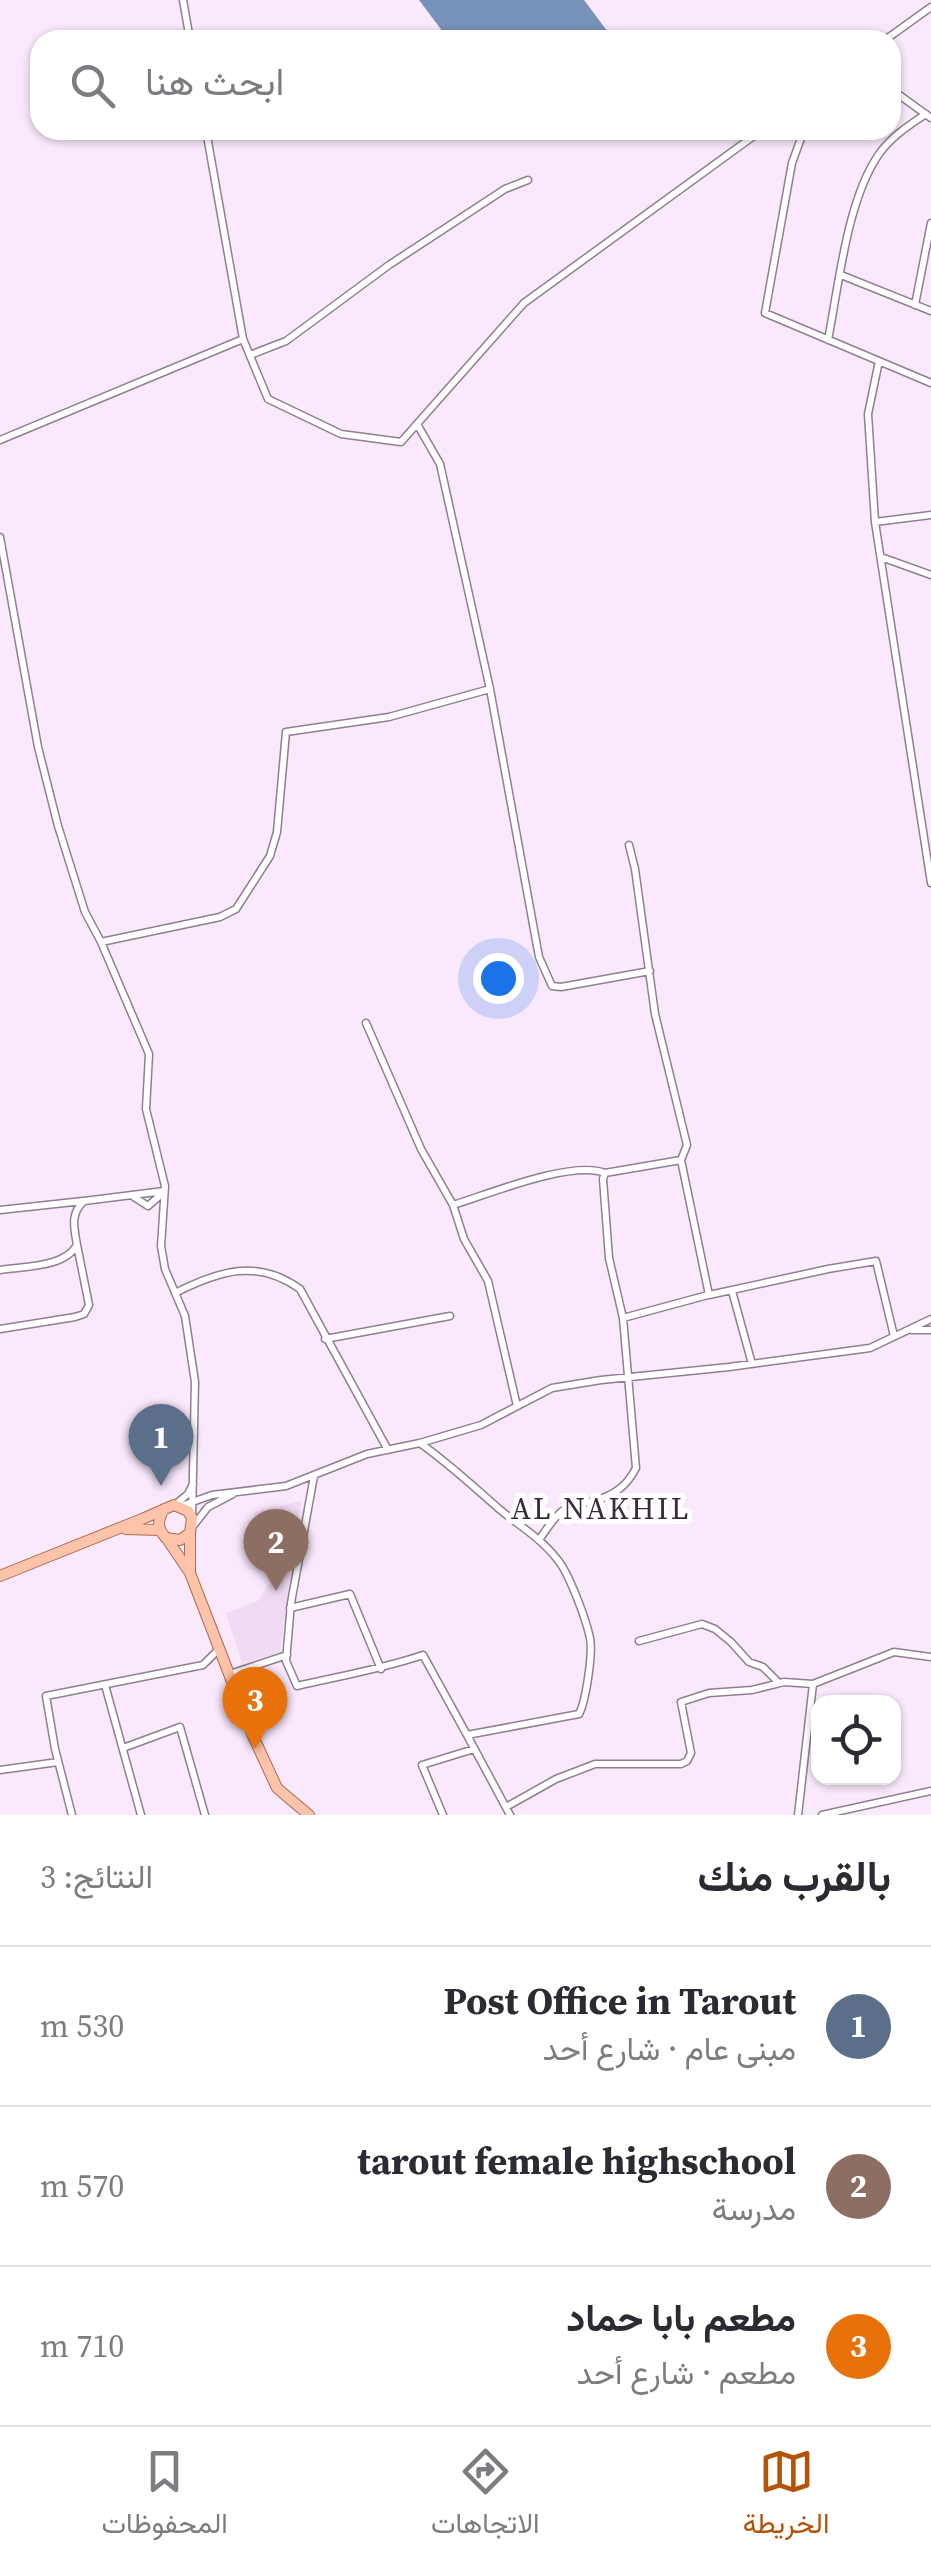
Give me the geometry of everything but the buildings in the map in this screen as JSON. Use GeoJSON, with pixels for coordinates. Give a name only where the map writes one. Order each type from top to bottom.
{"type":"FeatureCollection","features":[{"type":"Feature","properties":{"kind":"main road"},"geometry":{"type":"LineString","coordinates":[[173,1507],[158,1520],[163,1534],[190,1573],[277,1788],[308,1815]]}},
{"type":"Feature","properties":{"kind":"main road"},"geometry":{"type":"LineString","coordinates":[[0,1576],[173,1507],[188,1510],[192,1526],[190,1573]]}},
{"type":"Feature","properties":{"kind":"main road"},"geometry":{"type":"LineString","coordinates":[[115,1530],[163,1534],[180,1540],[192,1526]]}},
{"type":"Feature","properties":{"kind":"street"},"geometry":{"type":"LineString","coordinates":[[183,0],[188,30]]}},
{"type":"Feature","properties":{"kind":"street"},"geometry":{"type":"LineString","coordinates":[[899,30],[931,7]]}},
{"type":"Feature","properties":{"kind":"street"},"geometry":{"type":"LineString","coordinates":[[901,96],[928,116],[901,133]]}},
{"type":"Feature","properties":{"kind":"street"},"geometry":{"type":"LineString","coordinates":[[208,140],[243,339],[268,399],[341,434],[401,442],[524,303],[748,140]]}},
{"type":"Feature","properties":{"kind":"street"},"geometry":{"type":"LineString","coordinates":[[800,140],[792,163],[765,313],[931,383]]}},
{"type":"Feature","properties":{"kind":"street"},"geometry":{"type":"LineString","coordinates":[[828,340],[852,216],[864,181],[880,153],[893,140]]}},
{"type":"Feature","properties":{"kind":"street"},"geometry":{"type":"LineString","coordinates":[[250,355],[286,341],[388,265],[505,189],[528,180]]}},
{"type":"Feature","properties":{"kind":"street"},"geometry":{"type":"LineString","coordinates":[[914,305],[931,228]]}},
{"type":"Feature","properties":{"kind":"street"},"geometry":{"type":"LineString","coordinates":[[841,275],[931,311]]}},
{"type":"Feature","properties":{"kind":"street"},"geometry":{"type":"LineString","coordinates":[[0,440],[243,339]]}},
{"type":"Feature","properties":{"kind":"street"},"geometry":{"type":"LineString","coordinates":[[879,361],[868,414],[875,522],[931,883]]}},
{"type":"Feature","properties":{"kind":"street"},"geometry":{"type":"LineString","coordinates":[[417,424],[440,464],[490,689],[539,957],[552,986],[650,970]]}},
{"type":"Feature","properties":{"kind":"street"},"geometry":{"type":"LineString","coordinates":[[875,522],[931,515]]}},
{"type":"Feature","properties":{"kind":"street"},"geometry":{"type":"LineString","coordinates":[[0,536],[38,747],[58,826],[85,912],[148,1054],[146,1109],[164,1191],[161,1246],[185,1316],[195,1382],[192,1526]]}},
{"type":"Feature","properties":{"kind":"street"},"geometry":{"type":"LineString","coordinates":[[881,557],[928,574],[931,561]]}},
{"type":"Feature","properties":{"kind":"street"},"geometry":{"type":"LineString","coordinates":[[101,942],[220,918],[236,909],[274,844],[286,732],[388,717],[490,689]]}},
{"type":"Feature","properties":{"kind":"street"},"geometry":{"type":"LineString","coordinates":[[629,846],[655,1014],[687,1145],[681,1160],[709,1295]]}},
{"type":"Feature","properties":{"kind":"street"},"geometry":{"type":"LineString","coordinates":[[366,1024],[421,1149],[453,1205],[464,1238],[488,1281],[517,1406]]}},
{"type":"Feature","properties":{"kind":"street"},"geometry":{"type":"LineString","coordinates":[[453,1205],[558,1172],[606,1173],[681,1160]]}},
{"type":"Feature","properties":{"kind":"street"},"geometry":{"type":"LineString","coordinates":[[539,1540],[555,1516],[574,1504],[615,1493],[630,1482],[636,1468],[622,1318],[609,1258],[603,1180],[606,1173]]}},
{"type":"Feature","properties":{"kind":"street"},"geometry":{"type":"LineString","coordinates":[[0,1209],[164,1191]]}},
{"type":"Feature","properties":{"kind":"street"},"geometry":{"type":"LineString","coordinates":[[0,1328],[84,1314],[89,1305],[73,1221],[76,1209],[84,1201]]}},
{"type":"Feature","properties":{"kind":"street"},"geometry":{"type":"LineString","coordinates":[[0,1270],[57,1261],[71,1256],[77,1245]]}},
{"type":"Feature","properties":{"kind":"street"},"geometry":{"type":"LineString","coordinates":[[622,1318],[709,1295],[876,1261],[894,1336]]}},
{"type":"Feature","properties":{"kind":"street"},"geometry":{"type":"LineString","coordinates":[[176,1293],[216,1274],[236,1270],[278,1276],[300,1289],[388,1450]]}},
{"type":"Feature","properties":{"kind":"street"},"geometry":{"type":"LineString","coordinates":[[732,1291],[752,1364]]}},
{"type":"Feature","properties":{"kind":"street"},"geometry":{"type":"LineString","coordinates":[[325,1339],[450,1316]]}},
{"type":"Feature","properties":{"kind":"street"},"geometry":{"type":"LineString","coordinates":[[173,1507],[212,1495],[286,1486],[366,1454],[481,1424],[552,1388],[870,1348],[931,1319]]}},
{"type":"Feature","properties":{"kind":"street"},"geometry":{"type":"LineString","coordinates":[[907,1330],[931,1330]]}},
{"type":"Feature","properties":{"kind":"street"},"geometry":{"type":"LineString","coordinates":[[420,1442],[560,1561],[590,1640],[585,1704],[580,1714],[466,1736]]}},
{"type":"Feature","properties":{"kind":"street"},"geometry":{"type":"LineString","coordinates":[[314,1476],[290,1608],[286,1661],[297,1686],[380,1669],[423,1655],[510,1815]]}},
{"type":"Feature","properties":{"kind":"street"},"geometry":{"type":"LineString","coordinates":[[194,1483],[212,1495]]}},
{"type":"Feature","properties":{"kind":"street"},"geometry":{"type":"LineString","coordinates":[[173,1507],[194,1483]]}},
{"type":"Feature","properties":{"kind":"street"},"geometry":{"type":"LineString","coordinates":[[192,1526],[208,1507],[237,1492]]}},
{"type":"Feature","properties":{"kind":"street"},"geometry":{"type":"LineString","coordinates":[[290,1608],[350,1594],[380,1669]]}},
{"type":"Feature","properties":{"kind":"street"},"geometry":{"type":"LineString","coordinates":[[639,1640],[702,1624],[715,1629],[749,1662],[763,1667],[779,1683]]}},
{"type":"Feature","properties":{"kind":"street"},"geometry":{"type":"LineString","coordinates":[[72,1815],[46,1696],[203,1665],[220,1648]]}},
{"type":"Feature","properties":{"kind":"street"},"geometry":{"type":"LineString","coordinates":[[506,1807],[556,1778],[595,1764],[688,1761],[682,1702],[709,1693],[752,1690],[779,1683],[813,1684],[894,1652],[931,1657]]}},
{"type":"Feature","properties":{"kind":"street"},"geometry":{"type":"LineString","coordinates":[[230,1674],[287,1656]]}},
{"type":"Feature","properties":{"kind":"street"},"geometry":{"type":"LineString","coordinates":[[106,1684],[142,1815]]}},
{"type":"Feature","properties":{"kind":"street"},"geometry":{"type":"LineString","coordinates":[[798,1815],[813,1684]]}},
{"type":"Feature","properties":{"kind":"street"},"geometry":{"type":"LineString","coordinates":[[123,1748],[180,1727],[205,1815]]}},
{"type":"Feature","properties":{"kind":"street"},"geometry":{"type":"LineString","coordinates":[[442,1815],[422,1766],[474,1749]]}},
{"type":"Feature","properties":{"kind":"street"},"geometry":{"type":"LineString","coordinates":[[0,1770],[58,1762]]}},
{"type":"Feature","properties":{"kind":"street"},"geometry":{"type":"LineString","coordinates":[[822,1815],[931,1791]]}},
{"type":"Feature","properties":{"kind":"shaded area"},"geometry":{"type":"Polygon","coordinates":[[[301,1501],[280,1653],[242,1663],[226,1613],[258,1601],[271,1581],[254,1512],[301,1501]]]}},
{"type":"Feature","properties":{"kind":"water"},"geometry":{"type":"Polygon","coordinates":[[[419,0],[584,0],[606,30],[442,30],[419,0]]]}},
{"type":"Feature","properties":{"kind":"place","name":"Post Office in Tarout"},"geometry":{"type":"Point","coordinates":[161,1486]}},
{"type":"Feature","properties":{"kind":"place","name":"tarout female highschool"},"geometry":{"type":"Point","coordinates":[276,1591]}},
{"type":"Feature","properties":{"kind":"place","name":"مطعم بابا حماد"},"geometry":{"type":"Point","coordinates":[255,1749]}},
{"type":"Feature","properties":{"kind":"district","name":"AL NAKHIL"},"geometry":{"type":"Point","coordinates":[601,1509]}}]}
